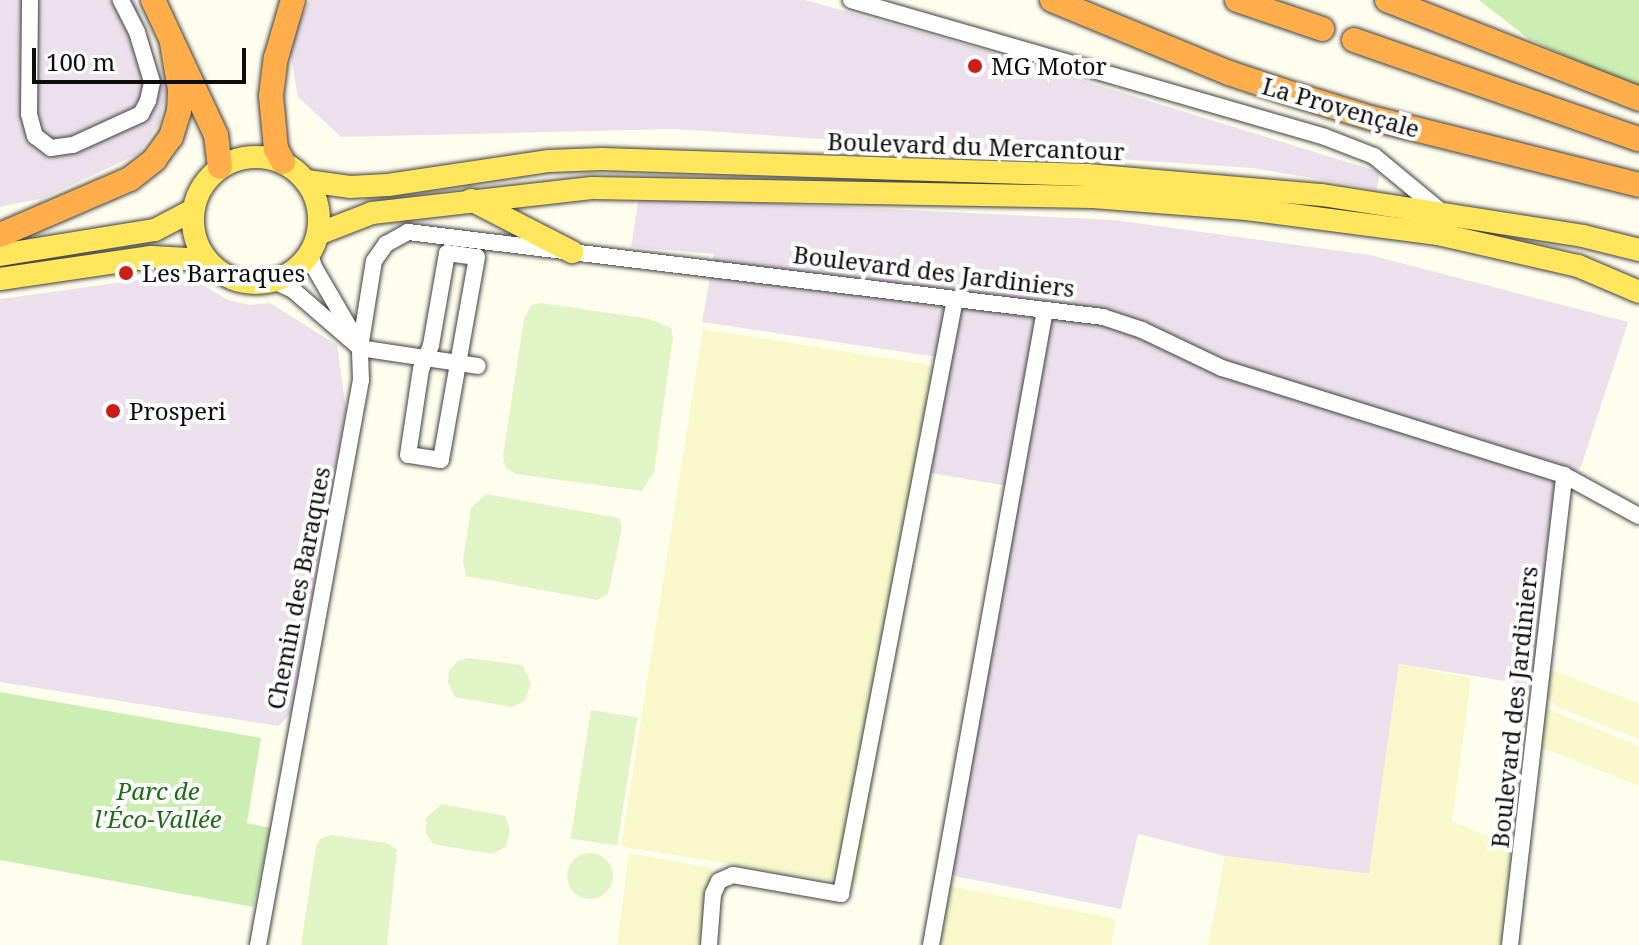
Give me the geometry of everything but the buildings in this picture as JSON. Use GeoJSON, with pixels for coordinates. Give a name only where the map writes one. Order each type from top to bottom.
{"type":"FeatureCollection","features":[{"type":"Feature","properties":{"kind":"highway"},"geometry":{"type":"LineString","coordinates":[[153,0],[216,135],[220,167]]}},
{"type":"Feature","properties":{"kind":"highway"},"geometry":{"type":"LineString","coordinates":[[283,162],[276,149],[271,96],[276,58],[293,0]]}},
{"type":"Feature","properties":{"kind":"highway","name":"La Provençale"},"geometry":{"type":"LineString","coordinates":[[1052,0],[1229,73],[1327,105],[1639,185]]}},
{"type":"Feature","properties":{"kind":"highway"},"geometry":{"type":"LineString","coordinates":[[1237,0],[1322,29]]}},
{"type":"Feature","properties":{"kind":"highway"},"geometry":{"type":"LineString","coordinates":[[1387,0],[1639,99]]}},
{"type":"Feature","properties":{"kind":"highway"},"geometry":{"type":"LineString","coordinates":[[1354,40],[1639,139]]}},
{"type":"Feature","properties":{"kind":"highway"},"geometry":{"type":"LineString","coordinates":[[0,235],[130,179],[154,160],[171,137],[179,111],[180,90],[172,43]]}},
{"type":"Feature","properties":{"kind":"main road"},"geometry":{"type":"LineString","coordinates":[[0,279],[151,257],[206,260],[237,281],[274,281],[288,275],[314,244],[316,198],[307,181],[283,162],[253,156],[220,167],[207,179],[193,210],[193,228],[206,260]]}},
{"type":"Feature","properties":{"kind":"main road","name":"Boulevard du Mercantour"},"geometry":{"type":"LineString","coordinates":[[307,181],[350,187],[388,185],[549,161],[618,160],[1087,175],[1237,186],[1444,214],[1635,248]]}},
{"type":"Feature","properties":{"kind":"main road","name":"Boulevard du Mercantour"},"geometry":{"type":"LineString","coordinates":[[314,244],[372,213],[592,188],[1093,197],[1247,209],[1490,245],[1578,266],[1639,292]]}},
{"type":"Feature","properties":{"kind":"main road"},"geometry":{"type":"LineString","coordinates":[[470,200],[572,252]]}},
{"type":"Feature","properties":{"kind":"main road"},"geometry":{"type":"LineString","coordinates":[[0,255],[155,230],[193,210]]}},
{"type":"Feature","properties":{"kind":"street"},"geometry":{"type":"LineString","coordinates":[[30,0],[29,114],[35,136],[51,148],[73,145],[141,114],[148,101],[152,82],[137,32],[121,0]]}},
{"type":"Feature","properties":{"kind":"street"},"geometry":{"type":"LineString","coordinates":[[851,0],[1325,137],[1374,156],[1444,214]]}},
{"type":"Feature","properties":{"kind":"street","name":"Boulevard des Jardiniers"},"geometry":{"type":"LineString","coordinates":[[360,348],[378,252],[397,237],[421,232],[1045,310],[1123,322],[1222,368],[1564,475],[1639,516]]}},
{"type":"Feature","properties":{"kind":"street"},"geometry":{"type":"LineString","coordinates":[[314,244],[314,267],[360,348]]}},
{"type":"Feature","properties":{"kind":"street"},"geometry":{"type":"LineString","coordinates":[[447,253],[477,257],[441,460],[408,455],[424,358],[431,345],[447,253]]}},
{"type":"Feature","properties":{"kind":"street"},"geometry":{"type":"LineString","coordinates":[[274,281],[293,290],[360,348],[478,366]]}},
{"type":"Feature","properties":{"kind":"street"},"geometry":{"type":"LineString","coordinates":[[709,945],[713,894],[719,881],[733,875],[841,894],[955,299]]}},
{"type":"Feature","properties":{"kind":"street"},"geometry":{"type":"LineString","coordinates":[[931,945],[1045,310]]}},
{"type":"Feature","properties":{"kind":"street","name":"Chemin des Baraques"},"geometry":{"type":"LineString","coordinates":[[258,945],[361,380],[360,348]]}},
{"type":"Feature","properties":{"kind":"street","name":"Boulevard des Jardiniers"},"geometry":{"type":"LineString","coordinates":[[1510,945],[1564,475]]}},
{"type":"Feature","properties":{"kind":"shaded area"},"geometry":{"type":"Polygon","coordinates":[[[0,0],[135,0],[166,91],[159,124],[138,154],[44,198],[0,207],[0,0]]]}},
{"type":"Feature","properties":{"kind":"shaded area"},"geometry":{"type":"Polygon","coordinates":[[[310,0],[805,0],[977,48],[1380,172],[1377,189],[1252,168],[675,129],[341,137],[298,97],[289,44],[310,0]]]}},
{"type":"Feature","properties":{"kind":"shaded area"},"geometry":{"type":"Polygon","coordinates":[[[639,197],[1114,220],[1370,255],[1628,322],[1582,464],[1558,501],[1536,686],[1399,664],[1369,874],[1225,856],[1138,834],[1121,909],[950,875],[1019,488],[931,473],[951,359],[702,322],[714,254],[631,247],[639,197]]]}},
{"type":"Feature","properties":{"kind":"shaded area"},"geometry":{"type":"Polygon","coordinates":[[[152,278],[194,280],[228,300],[249,305],[270,303],[337,345],[346,409],[292,712],[278,726],[0,682],[0,299],[152,278]]]}},
{"type":"Feature","properties":{"kind":"green space"},"geometry":{"type":"Polygon","coordinates":[[[1479,0],[1639,0],[1639,90],[1529,39],[1479,0]]]}},
{"type":"Feature","properties":{"kind":"green space"},"geometry":{"type":"Polygon","coordinates":[[[541,303],[650,319],[671,328],[673,337],[654,472],[642,491],[516,474],[506,468],[503,456],[524,319],[531,305],[541,303]]]}},
{"type":"Feature","properties":{"kind":"green space"},"geometry":{"type":"Polygon","coordinates":[[[703,329],[939,366],[857,884],[621,847],[703,329]]]}},
{"type":"Feature","properties":{"kind":"green space"},"geometry":{"type":"Polygon","coordinates":[[[486,494],[619,518],[622,527],[608,594],[597,600],[466,576],[463,561],[471,508],[486,494]]]}},
{"type":"Feature","properties":{"kind":"green space"},"geometry":{"type":"Polygon","coordinates":[[[469,658],[522,665],[531,683],[525,701],[512,707],[455,697],[448,682],[449,670],[458,661],[469,658]]]}},
{"type":"Feature","properties":{"kind":"green space"},"geometry":{"type":"Polygon","coordinates":[[[1399,664],[1471,678],[1452,821],[1514,847],[1501,945],[1208,945],[1225,856],[1369,874],[1399,664]]]}},
{"type":"Feature","properties":{"kind":"green space"},"geometry":{"type":"Polygon","coordinates":[[[1549,669],[1639,703],[1639,739],[1560,708],[1546,697],[1549,669]]]}},
{"type":"Feature","properties":{"kind":"green space","name":"Parc de l'Éco-Vallée"},"geometry":{"type":"Polygon","coordinates":[[[0,692],[261,738],[247,823],[271,828],[253,907],[0,860],[0,692]]]}},
{"type":"Feature","properties":{"kind":"green space"},"geometry":{"type":"Polygon","coordinates":[[[1545,708],[1639,746],[1639,786],[1541,747],[1545,708]]]}},
{"type":"Feature","properties":{"kind":"green space"},"geometry":{"type":"Polygon","coordinates":[[[591,710],[637,717],[617,846],[571,838],[591,710]]]}},
{"type":"Feature","properties":{"kind":"green space"},"geometry":{"type":"Polygon","coordinates":[[[442,804],[505,816],[510,830],[506,847],[492,854],[433,844],[426,834],[426,818],[442,804]]]}},
{"type":"Feature","properties":{"kind":"green space"},"geometry":{"type":"Polygon","coordinates":[[[331,835],[387,843],[397,850],[387,945],[301,945],[316,847],[320,839],[331,835]]]}},
{"type":"Feature","properties":{"kind":"green space"},"geometry":{"type":"Polygon","coordinates":[[[590,853],[606,860],[613,876],[606,892],[590,899],[574,892],[567,876],[574,860],[590,853]]]}},
{"type":"Feature","properties":{"kind":"green space"},"geometry":{"type":"Polygon","coordinates":[[[629,853],[711,868],[705,945],[617,945],[629,853]]]}},
{"type":"Feature","properties":{"kind":"green space"},"geometry":{"type":"Polygon","coordinates":[[[945,885],[1116,919],[1111,945],[935,945],[945,885]]]}},
{"type":"Feature","properties":{"kind":"place","name":"MG Motor"},"geometry":{"type":"Point","coordinates":[975,66]}},
{"type":"Feature","properties":{"kind":"place","name":"Les Barraques"},"geometry":{"type":"Point","coordinates":[126,273]}},
{"type":"Feature","properties":{"kind":"place","name":"Prosperi"},"geometry":{"type":"Point","coordinates":[113,411]}}]}
